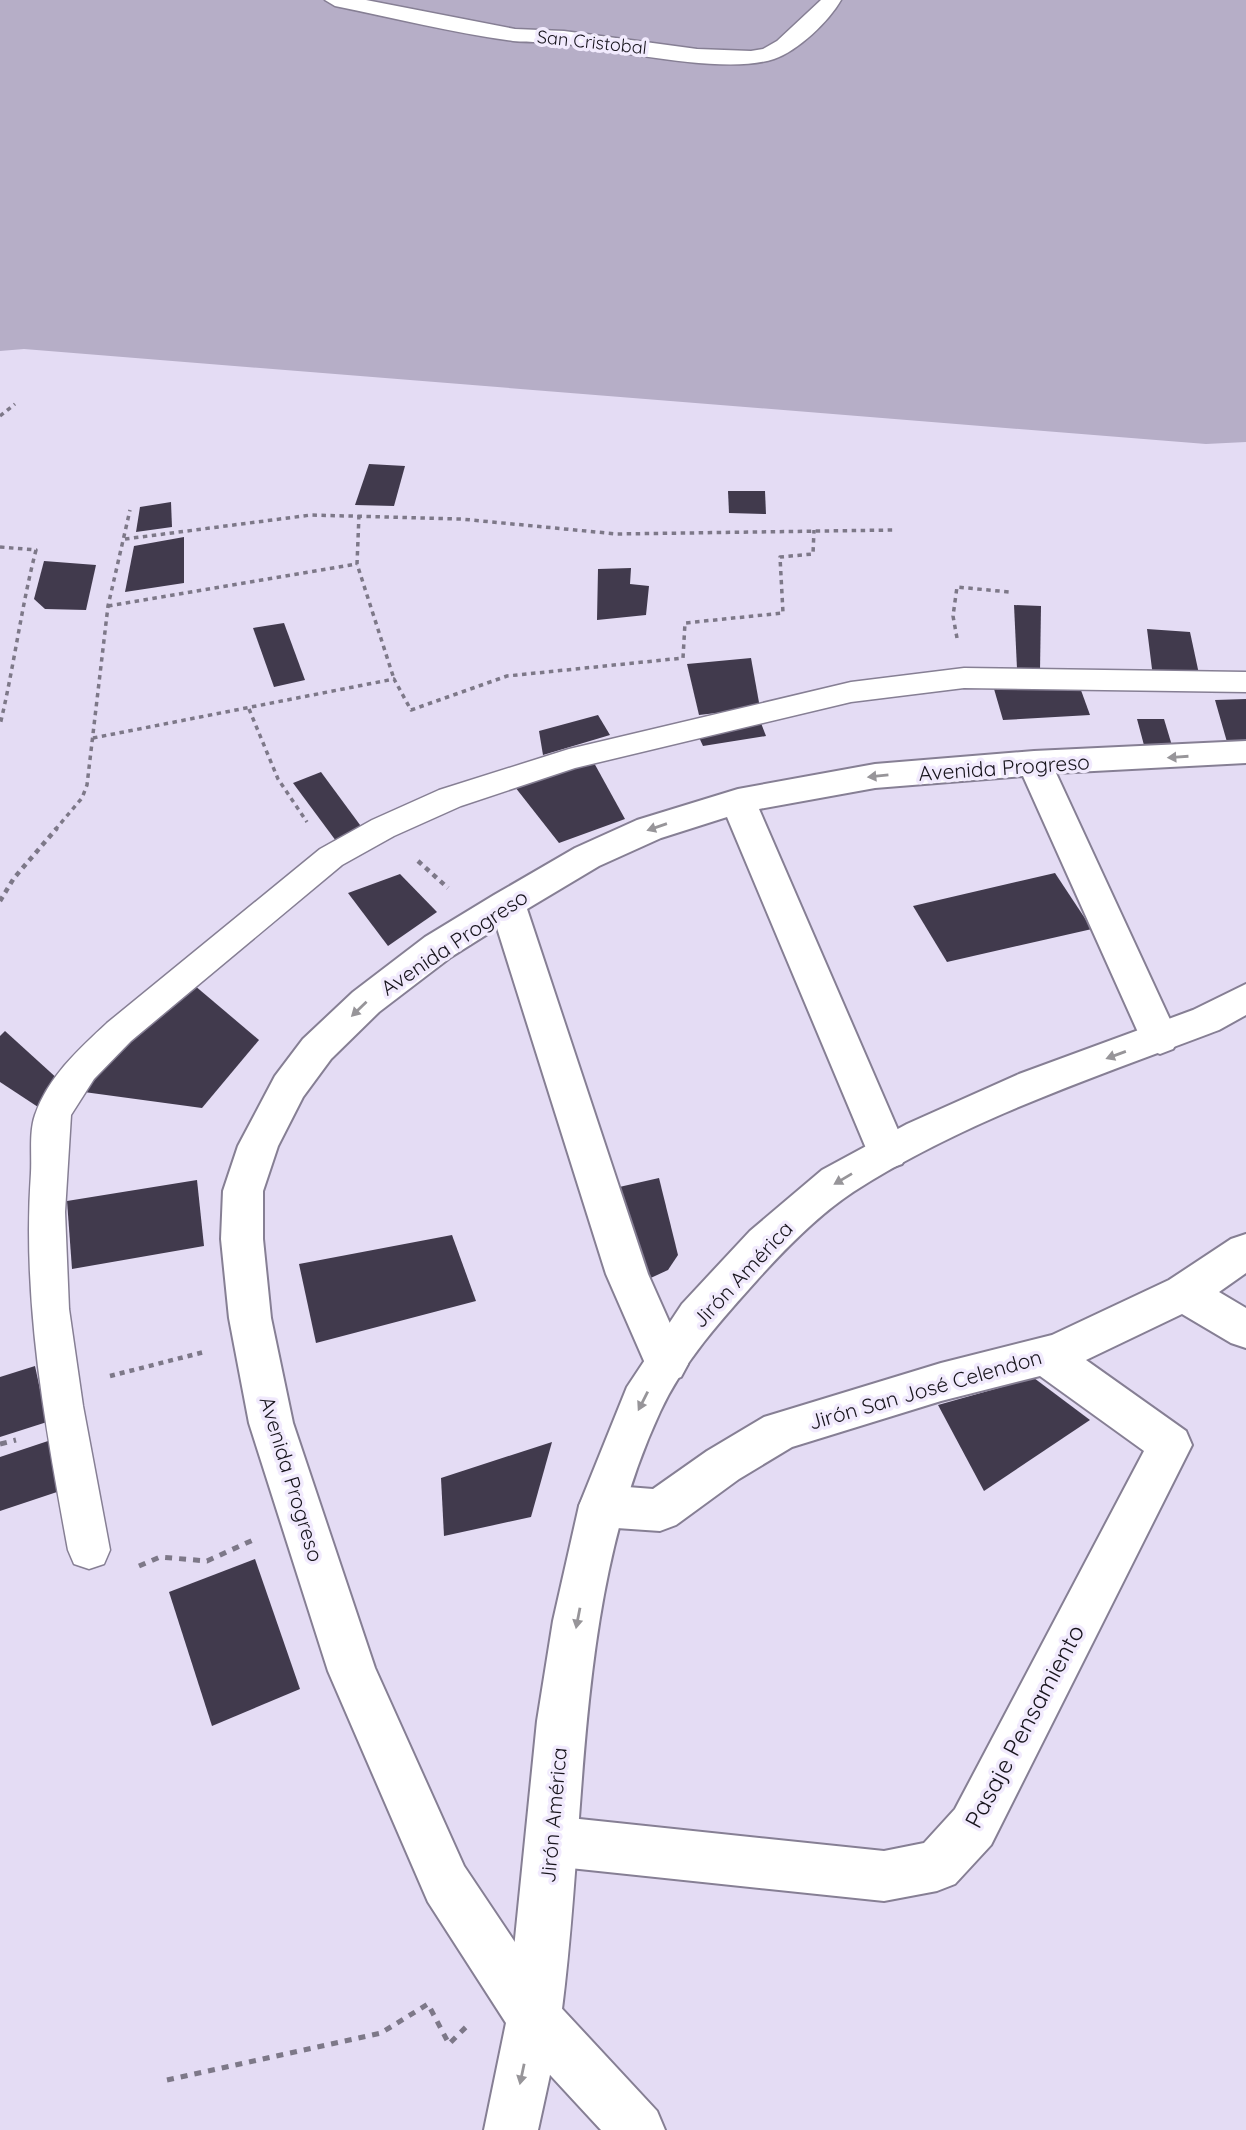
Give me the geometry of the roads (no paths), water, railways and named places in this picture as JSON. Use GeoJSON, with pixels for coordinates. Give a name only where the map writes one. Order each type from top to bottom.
{"type":"FeatureCollection","features":[{"type":"Feature","properties":{"kind":"street","name":"Avenida Progreso"},"geometry":{"type":"LineString","coordinates":[[638,2130],[523,2001],[446,1884],[352,1671],[271,1423],[255,1339],[242,1239],[243,1191],[258,1146],[289,1087],[317,1049],[366,1002],[438,947],[494,912],[587,857],[649,830],[738,801],[876,776],[1034,763],[1246,752]]}},
{"type":"Feature","properties":{"kind":"street"},"geometry":{"type":"LineString","coordinates":[[1034,763],[1160,1039]]}},
{"type":"Feature","properties":{"kind":"street"},"geometry":{"type":"LineString","coordinates":[[738,801],[888,1153]]}},
{"type":"Feature","properties":{"kind":"street"},"geometry":{"type":"LineString","coordinates":[[494,912],[627,1274],[666,1364]]}},
{"type":"Feature","properties":{"kind":"street","name":"Jirón América"},"geometry":{"type":"LineString","coordinates":[[511,2130],[523,2001],[551,1842],[561,1721],[577,1621],[602,1506],[642,1401],[666,1364],[697,1317],[765,1243],[836,1182],[888,1153],[1033,1085],[1160,1039],[1246,998]]}},
{"type":"Feature","properties":{"kind":"street","name":"Jirón San José Celendon"},"geometry":{"type":"LineString","coordinates":[[602,1506],[660,1510],[723,1465],[780,1431],[941,1382],[1060,1352],[1184,1293],[1246,1251]]}},
{"type":"Feature","properties":{"kind":"street"},"geometry":{"type":"LineString","coordinates":[[1184,1293],[1246,1329]]}},
{"type":"Feature","properties":{"kind":"street","name":"Pasaje Pensamiento"},"geometry":{"type":"LineString","coordinates":[[551,1842],[884,1876],[937,1866],[973,1828],[1170,1445],[1045,1355]]}},
{"type":"Feature","properties":{"kind":"lane","name":"San Cristobal"},"geometry":{"type":"LineString","coordinates":[[335,0],[503,33],[564,37],[621,47],[697,55],[751,57],[769,54],[785,45],[826,9],[831,0]]}},
{"type":"Feature","properties":{"kind":"lane"},"geometry":{"type":"LineString","coordinates":[[89,1550],[59,1389],[49,1275],[48,1185],[52,1117],[66,1091],[90,1059],[331,857],[383,828],[450,799],[613,746],[851,692],[964,678],[1246,682]]}}]}
